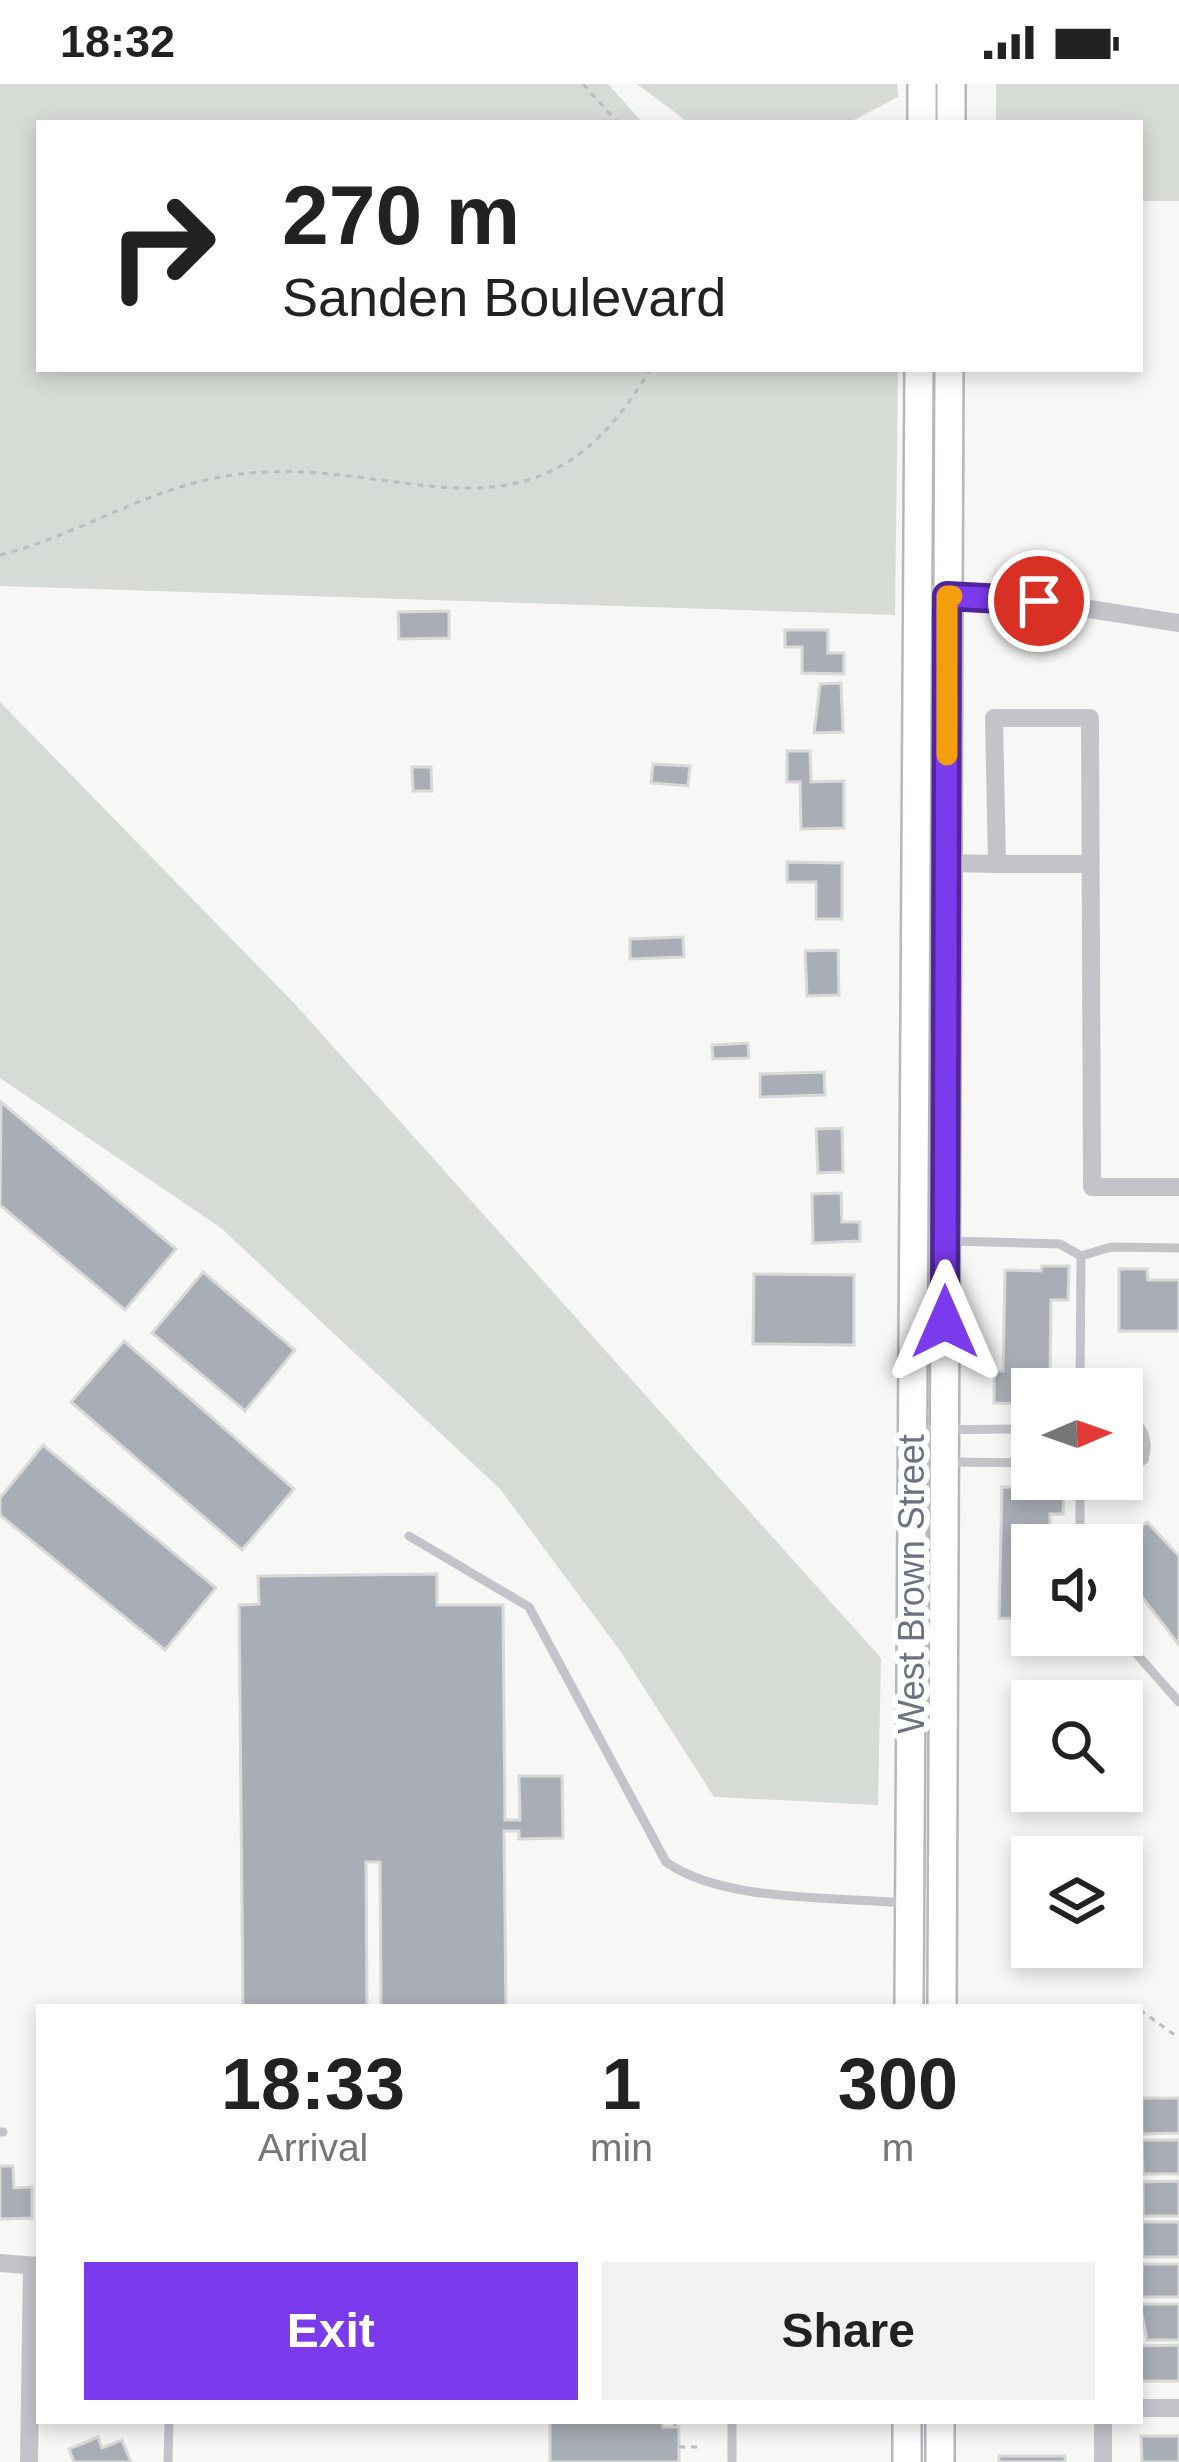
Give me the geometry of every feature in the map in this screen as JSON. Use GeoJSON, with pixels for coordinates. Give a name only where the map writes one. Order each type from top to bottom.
{"type":"FeatureCollection","features":[{"type":"Feature","properties":{"kind":"main road"},"geometry":{"type":"LineString","coordinates":[[922,84],[922,120]]}},
{"type":"Feature","properties":{"kind":"main road"},"geometry":{"type":"LineString","coordinates":[[951,84],[951,120]]}},
{"type":"Feature","properties":{"kind":"main road"},"geometry":{"type":"LineString","coordinates":[[919,372],[912,1333],[923,1359],[925,1460],[940,1462]]}},
{"type":"Feature","properties":{"kind":"main road","name":"West Brown Street"},"geometry":{"type":"LineString","coordinates":[[909,2004],[926,1430],[945,1241],[949,372]]}},
{"type":"Feature","properties":{"kind":"main road"},"geometry":{"type":"LineString","coordinates":[[913,1118],[945,1120]]}},
{"type":"Feature","properties":{"kind":"main road","name":"West Brown Street"},"geometry":{"type":"LineString","coordinates":[[940,1462],[942,2004]]}},
{"type":"Feature","properties":{"kind":"main road"},"geometry":{"type":"LineString","coordinates":[[909,1904],[942,1905]]}},
{"type":"Feature","properties":{"kind":"main road"},"geometry":{"type":"LineString","coordinates":[[907,2424],[907,2462]]}},
{"type":"Feature","properties":{"kind":"main road"},"geometry":{"type":"LineString","coordinates":[[940,2424],[940,2462]]}},
{"type":"Feature","properties":{"kind":"street"},"geometry":{"type":"LineString","coordinates":[[916,594],[1039,601],[1179,623]]}},
{"type":"Feature","properties":{"kind":"street"},"geometry":{"type":"LineString","coordinates":[[997,864],[994,718],[1090,718],[1092,1187],[1179,1187]]}},
{"type":"Feature","properties":{"kind":"street"},"geometry":{"type":"LineString","coordinates":[[946,863],[1090,864]]}},
{"type":"Feature","properties":{"kind":"street"},"geometry":{"type":"LineString","coordinates":[[0,2263],[36,2266],[29,2462]]}},
{"type":"Feature","properties":{"kind":"street"},"geometry":{"type":"LineString","coordinates":[[1143,2408],[1179,2408]]}},
{"type":"Feature","properties":{"kind":"street"},"geometry":{"type":"LineString","coordinates":[[1103,2424],[1103,2462]]}},
{"type":"Feature","properties":{"kind":"lane"},"geometry":{"type":"LineString","coordinates":[[914,862],[946,863]]}},
{"type":"Feature","properties":{"kind":"lane"},"geometry":{"type":"LineString","coordinates":[[945,1241],[1060,1244],[1081,1256],[1112,1247],[1179,1248]]}},
{"type":"Feature","properties":{"kind":"lane"},"geometry":{"type":"LineString","coordinates":[[1080,1368],[1081,1256]]}},
{"type":"Feature","properties":{"kind":"lane"},"geometry":{"type":"LineString","coordinates":[[926,1430],[1011,1429]]}},
{"type":"Feature","properties":{"kind":"lane"},"geometry":{"type":"LineString","coordinates":[[940,1462],[1011,1463]]}},
{"type":"Feature","properties":{"kind":"lane"},"geometry":{"type":"LineString","coordinates":[[409,1536],[529,1606],[666,1862],[691,1880],[727,1887],[909,1904]]}},
{"type":"Feature","properties":{"kind":"lane"},"geometry":{"type":"LineString","coordinates":[[1138,1656],[1179,1702]]}},
{"type":"Feature","properties":{"kind":"lane"},"geometry":{"type":"LineString","coordinates":[[168,2462],[170,2424]]}},
{"type":"Feature","properties":{"kind":"lane"},"geometry":{"type":"LineString","coordinates":[[731,2462],[732,2424]]}},
{"type":"Feature","properties":{"kind":"path"},"geometry":{"type":"LineString","coordinates":[[583,84],[614,120]]}},
{"type":"Feature","properties":{"kind":"path"},"geometry":{"type":"LineString","coordinates":[[0,555],[164,492],[230,475],[310,472],[447,490],[511,483],[584,450],[648,372]]}},
{"type":"Feature","properties":{"kind":"path"},"geometry":{"type":"LineString","coordinates":[[1143,2012],[1179,2038]]}},
{"type":"Feature","properties":{"kind":"path"},"geometry":{"type":"LineString","coordinates":[[680,2447],[703,2447]]}},
{"type":"Feature","properties":{"kind":"shaded area"},"geometry":{"type":"Polygon","coordinates":[[[0,84],[608,84],[640,120],[36,120],[36,372],[898,372],[895,615],[0,586],[0,84]]]}},
{"type":"Feature","properties":{"kind":"shaded area"},"geometry":{"type":"Polygon","coordinates":[[[637,84],[897,84],[898,97],[854,120],[685,120],[637,84]]]}},
{"type":"Feature","properties":{"kind":"shaded area"},"geometry":{"type":"Polygon","coordinates":[[[996,84],[1179,84],[1179,201],[1143,201],[1143,120],[996,120],[996,84]]]}},
{"type":"Feature","properties":{"kind":"shaded area"},"geometry":{"type":"Polygon","coordinates":[[[0,702],[294,1003],[881,1658],[878,1805],[714,1797],[621,1652],[500,1489],[221,1228],[0,1078],[0,702]]]}},
{"type":"Feature","properties":{"kind":"building"},"geometry":{"type":"Polygon","coordinates":[[[449,611],[449,638],[399,639],[398,612],[449,611]]]}},
{"type":"Feature","properties":{"kind":"building"},"geometry":{"type":"Polygon","coordinates":[[[785,630],[828,630],[828,653],[844,653],[844,674],[802,673],[802,647],[785,647],[785,630]]]}},
{"type":"Feature","properties":{"kind":"building"},"geometry":{"type":"Polygon","coordinates":[[[841,683],[843,732],[814,733],[820,684],[841,683]]]}},
{"type":"Feature","properties":{"kind":"building"},"geometry":{"type":"Polygon","coordinates":[[[787,751],[810,751],[811,782],[844,781],[844,828],[801,829],[800,782],[787,782],[787,751]]]}},
{"type":"Feature","properties":{"kind":"building"},"geometry":{"type":"Polygon","coordinates":[[[653,764],[690,766],[688,786],[651,783],[653,764]]]}},
{"type":"Feature","properties":{"kind":"building"},"geometry":{"type":"Polygon","coordinates":[[[412,767],[431,767],[432,791],[413,791],[412,767]]]}},
{"type":"Feature","properties":{"kind":"building"},"geometry":{"type":"Polygon","coordinates":[[[787,862],[842,863],[842,919],[816,919],[816,882],[787,882],[787,862]]]}},
{"type":"Feature","properties":{"kind":"building"},"geometry":{"type":"Polygon","coordinates":[[[683,937],[684,957],[630,959],[630,939],[683,937]]]}},
{"type":"Feature","properties":{"kind":"building"},"geometry":{"type":"Polygon","coordinates":[[[838,950],[839,995],[807,996],[805,951],[838,950]]]}},
{"type":"Feature","properties":{"kind":"building"},"geometry":{"type":"Polygon","coordinates":[[[748,1043],[749,1058],[713,1059],[712,1045],[748,1043]]]}},
{"type":"Feature","properties":{"kind":"building"},"geometry":{"type":"Polygon","coordinates":[[[824,1072],[825,1095],[760,1097],[760,1074],[824,1072]]]}},
{"type":"Feature","properties":{"kind":"building"},"geometry":{"type":"Polygon","coordinates":[[[1,1102],[176,1249],[125,1310],[0,1205],[1,1102]]]}},
{"type":"Feature","properties":{"kind":"building"},"geometry":{"type":"Polygon","coordinates":[[[842,1128],[843,1172],[818,1173],[816,1129],[842,1128]]]}},
{"type":"Feature","properties":{"kind":"building"},"geometry":{"type":"Polygon","coordinates":[[[841,1193],[842,1222],[860,1222],[860,1241],[813,1243],[812,1194],[841,1193]]]}},
{"type":"Feature","properties":{"kind":"building"},"geometry":{"type":"Polygon","coordinates":[[[1042,1266],[1069,1266],[1068,1300],[1051,1300],[1050,1368],[1011,1368],[1011,1403],[994,1403],[994,1371],[1003,1371],[1005,1270],[1041,1271],[1042,1266]]]}},
{"type":"Feature","properties":{"kind":"building"},"geometry":{"type":"Polygon","coordinates":[[[1119,1269],[1147,1269],[1148,1280],[1179,1280],[1179,1331],[1119,1331],[1119,1269]]]}},
{"type":"Feature","properties":{"kind":"building"},"geometry":{"type":"Polygon","coordinates":[[[203,1272],[295,1350],[245,1411],[152,1333],[203,1272]]]}},
{"type":"Feature","properties":{"kind":"building"},"geometry":{"type":"Polygon","coordinates":[[[754,1274],[854,1275],[854,1345],[753,1344],[754,1274]]]}},
{"type":"Feature","properties":{"kind":"building"},"geometry":{"type":"Polygon","coordinates":[[[124,1341],[294,1489],[242,1550],[71,1402],[124,1341]]]}},
{"type":"Feature","properties":{"kind":"building"},"geometry":{"type":"Polygon","coordinates":[[[43,1445],[216,1588],[165,1650],[0,1515],[0,1498],[43,1445]]]}},
{"type":"Feature","properties":{"kind":"building"},"geometry":{"type":"Polygon","coordinates":[[[1002,1487],[1011,1487],[1011,1500],[1063,1500],[1063,1514],[1050,1514],[1050,1524],[1011,1524],[1011,1618],[999,1618],[1002,1487]]]}},
{"type":"Feature","properties":{"kind":"building"},"geometry":{"type":"Polygon","coordinates":[[[1147,1522],[1179,1556],[1179,1645],[1143,1598],[1143,1525],[1147,1522]]]}},
{"type":"Feature","properties":{"kind":"building"},"geometry":{"type":"Polygon","coordinates":[[[437,1574],[437,1605],[503,1605],[505,1820],[520,1820],[519,1776],[562,1776],[563,1838],[519,1839],[519,1831],[504,1831],[506,2004],[381,2004],[380,1862],[366,1862],[367,2004],[243,2004],[239,1605],[259,1604],[258,1576],[437,1574]]]}},
{"type":"Feature","properties":{"kind":"building"},"geometry":{"type":"Polygon","coordinates":[[[1143,2098],[1179,2098],[1179,2133],[1143,2134],[1143,2098]]]}},
{"type":"Feature","properties":{"kind":"building"},"geometry":{"type":"Polygon","coordinates":[[[1143,2140],[1179,2140],[1179,2174],[1143,2174],[1143,2140]]]}},
{"type":"Feature","properties":{"kind":"building"},"geometry":{"type":"Polygon","coordinates":[[[0,2166],[13,2166],[14,2188],[32,2187],[32,2218],[0,2219],[0,2166]]]}},
{"type":"Feature","properties":{"kind":"building"},"geometry":{"type":"Polygon","coordinates":[[[1179,2181],[1179,2216],[1143,2216],[1143,2182],[1179,2181]]]}},
{"type":"Feature","properties":{"kind":"building"},"geometry":{"type":"Polygon","coordinates":[[[1143,2222],[1179,2222],[1179,2257],[1143,2257],[1143,2222]]]}},
{"type":"Feature","properties":{"kind":"building"},"geometry":{"type":"Polygon","coordinates":[[[1143,2264],[1179,2264],[1179,2297],[1143,2297],[1143,2264]]]}},
{"type":"Feature","properties":{"kind":"building"},"geometry":{"type":"Polygon","coordinates":[[[1143,2304],[1179,2304],[1179,2340],[1147,2340],[1143,2304]]]}},
{"type":"Feature","properties":{"kind":"building"},"geometry":{"type":"Polygon","coordinates":[[[1179,2345],[1179,2381],[1143,2381],[1143,2346],[1179,2345]]]}},
{"type":"Feature","properties":{"kind":"building"},"geometry":{"type":"Polygon","coordinates":[[[550,2424],[679,2427],[679,2462],[550,2462],[550,2424]]]}},
{"type":"Feature","properties":{"kind":"building"},"geometry":{"type":"Polygon","coordinates":[[[1141,2436],[1179,2436],[1179,2462],[1142,2462],[1141,2436]]]}},
{"type":"Feature","properties":{"kind":"building"},"geometry":{"type":"Polygon","coordinates":[[[98,2437],[102,2448],[122,2440],[131,2462],[74,2462],[69,2449],[98,2437]]]}},
{"type":"Feature","properties":{"kind":"building"},"geometry":{"type":"Polygon","coordinates":[[[999,2456],[1065,2456],[1065,2462],[999,2462],[999,2456]]]}},
{"type":"Feature","properties":{"kind":"slow traffic"},"geometry":{"type":"LineString","coordinates":[[947,755],[947,596],[952,596]]}},
{"type":"Feature","properties":{"kind":"route"},"geometry":{"type":"LineString","coordinates":[[945,1322],[947,596],[1039,601]]}}]}
